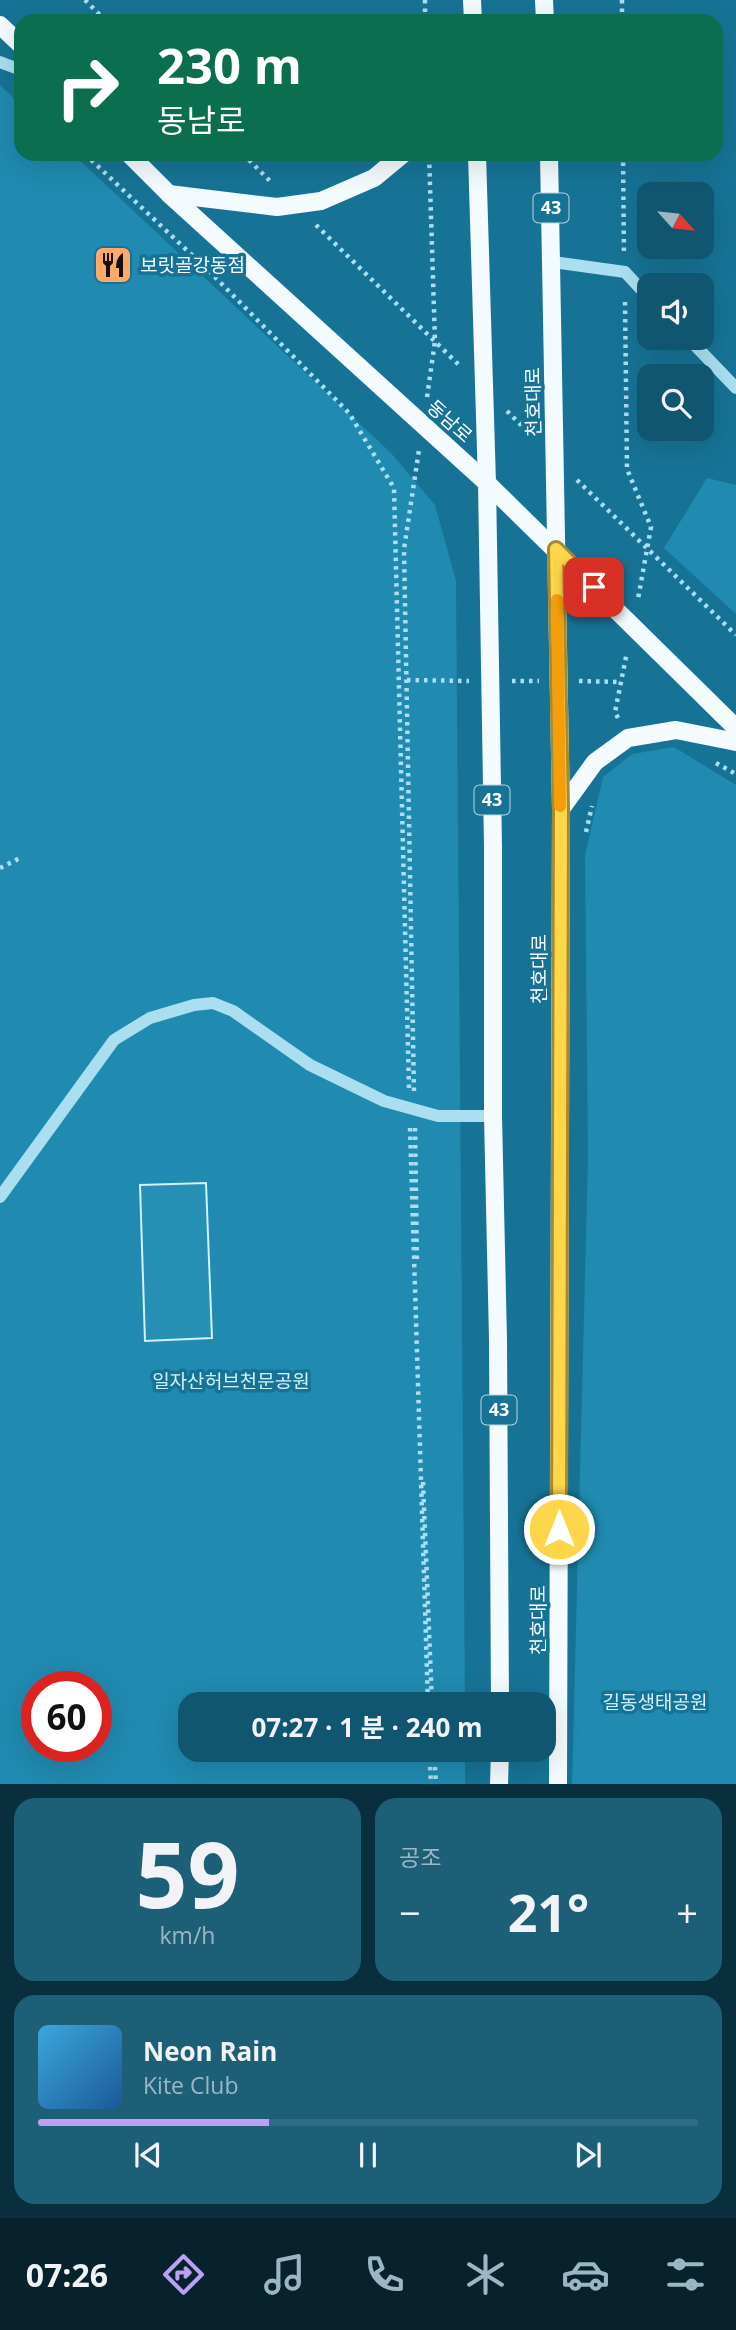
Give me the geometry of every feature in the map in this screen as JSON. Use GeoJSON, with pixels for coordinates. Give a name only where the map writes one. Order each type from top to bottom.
{"type":"FeatureCollection","features":[{"type":"Feature","properties":{"kind":"main road"},"geometry":{"type":"LineString","coordinates":[[0,25],[14,38]]}},
{"type":"Feature","properties":{"kind":"main road","name":"동남로"},"geometry":{"type":"LineString","coordinates":[[136,161],[556,549],[736,728]]}},
{"type":"Feature","properties":{"kind":"main road"},"geometry":{"type":"LineString","coordinates":[[169,194],[277,207],[321,201],[374,178],[395,161]]}},
{"type":"Feature","properties":{"kind":"main road","name":"천호대로"},"geometry":{"type":"LineString","coordinates":[[477,161],[487,484],[493,848],[493,1116],[500,1692]]}},
{"type":"Feature","properties":{"kind":"main road","name":"천호대로"},"geometry":{"type":"LineString","coordinates":[[549,161],[561,809],[558,1784]]}},
{"type":"Feature","properties":{"kind":"main road"},"geometry":{"type":"LineString","coordinates":[[561,809],[595,762],[628,738],[676,730],[736,742]]}},
{"type":"Feature","properties":{"kind":"main road"},"geometry":{"type":"LineString","coordinates":[[499,1784],[500,1762]]}},
{"type":"Feature","properties":{"kind":"street"},"geometry":{"type":"LineString","coordinates":[[553,262],[625,272],[637,285]]}},
{"type":"Feature","properties":{"kind":"street"},"geometry":{"type":"LineString","coordinates":[[700,350],[736,388]]}},
{"type":"Feature","properties":{"kind":"street"},"geometry":{"type":"LineString","coordinates":[[0,1197],[114,1040],[150,1017],[194,1005],[213,1003],[233,1011],[310,1065],[384,1101],[438,1116],[493,1116]]}},
{"type":"Feature","properties":{"kind":"path"},"geometry":{"type":"LineString","coordinates":[[85,0],[99,14]]}},
{"type":"Feature","properties":{"kind":"path"},"geometry":{"type":"LineString","coordinates":[[92,161],[212,274],[349,413],[394,488],[430,1692]]}},
{"type":"Feature","properties":{"kind":"path"},"geometry":{"type":"LineString","coordinates":[[429,161],[435,341]]}},
{"type":"Feature","properties":{"kind":"path"},"geometry":{"type":"LineString","coordinates":[[623,161],[627,469],[651,527],[615,712],[628,738]]}},
{"type":"Feature","properties":{"kind":"path"},"geometry":{"type":"LineString","coordinates":[[395,550],[404,549],[412,1108]]}},
{"type":"Feature","properties":{"kind":"path"},"geometry":{"type":"LineString","coordinates":[[0,868],[19,858]]}},
{"type":"Feature","properties":{"kind":"path"},"geometry":{"type":"LineString","coordinates":[[432,1762],[433,1784]]}},
{"type":"Feature","properties":{"kind":"green space","name":"일자산허브천문공원"},"geometry":{"type":"Polygon","coordinates":[[[0,85],[14,98],[14,161],[80,161],[391,453],[435,505],[456,581],[465,1692],[178,1692],[178,1762],[465,1762],[465,1784],[0,1784],[0,85]]]}},
{"type":"Feature","properties":{"kind":"green space"},"geometry":{"type":"Polygon","coordinates":[[[707,478],[736,485],[736,614],[664,548],[707,478]]]}},
{"type":"Feature","properties":{"kind":"green space","name":"길동생태공원"},"geometry":{"type":"Polygon","coordinates":[[[674,747],[736,785],[736,1784],[572,1784],[588,1158],[585,855],[603,777],[632,754],[674,747]]]}},
{"type":"Feature","properties":{"kind":"building"},"geometry":{"type":"Polygon","coordinates":[[[206,1183],[212,1338],[145,1341],[140,1185],[206,1183]]]}},
{"type":"Feature","properties":{"kind":"slow traffic"},"geometry":{"type":"LineString","coordinates":[[557,600],[560,806]]}},
{"type":"Feature","properties":{"kind":"place","name":"보릿골강동점"},"geometry":{"type":"Point","coordinates":[113,265]}},
{"type":"Feature","properties":{"kind":"route"},"geometry":{"type":"LineString","coordinates":[[559,1529],[561,809],[556,549],[594,587]]}}]}
